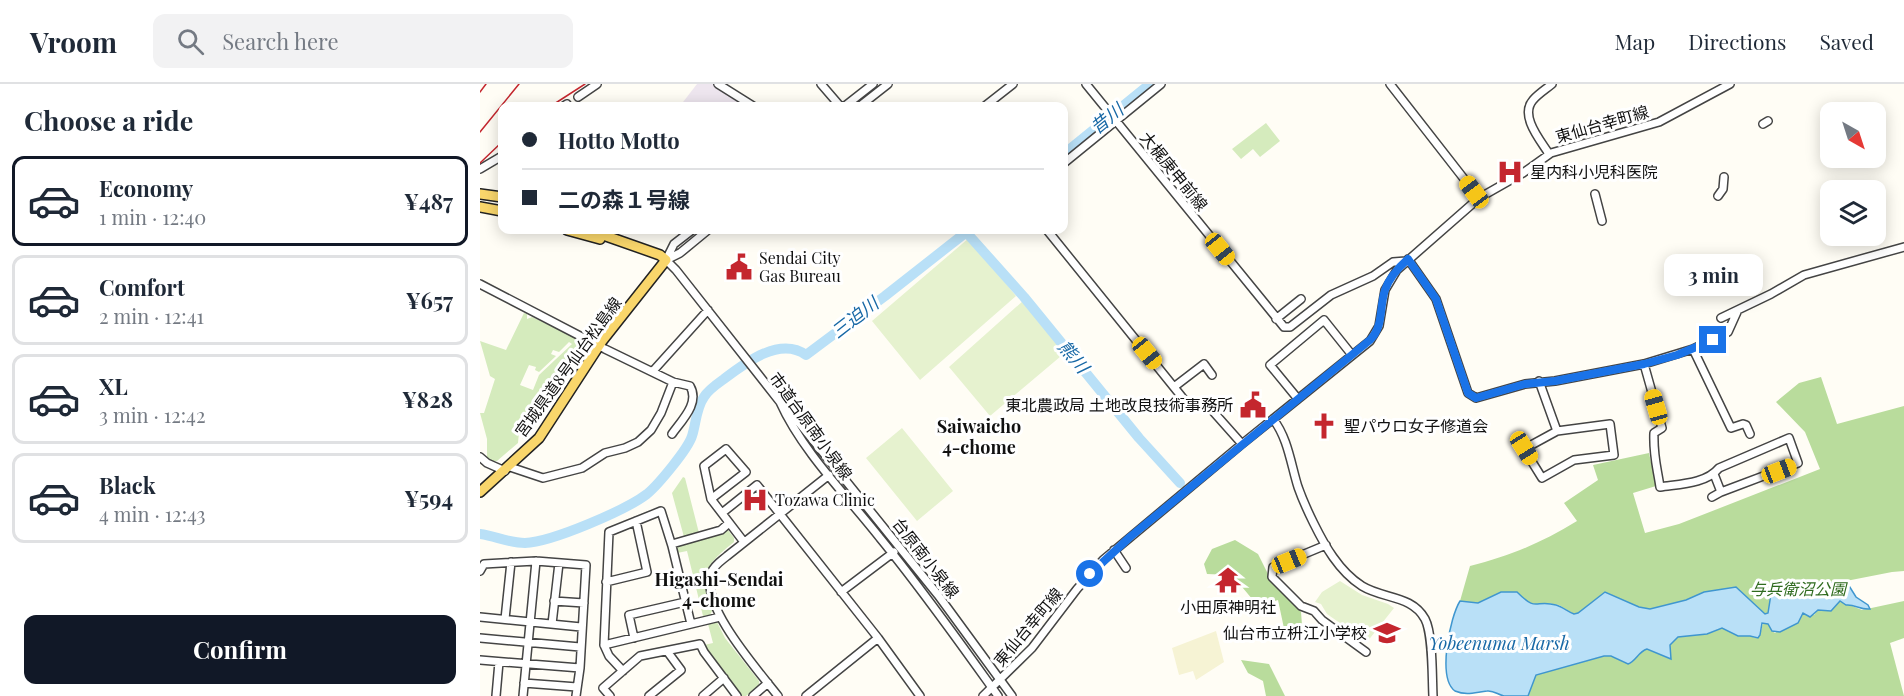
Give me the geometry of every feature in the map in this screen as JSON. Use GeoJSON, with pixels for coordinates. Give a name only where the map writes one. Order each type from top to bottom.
{"type":"FeatureCollection","features":[{"type":"Feature","properties":{"kind":"main road"},"geometry":{"type":"LineString","coordinates":[[480,194],[498,196]]}},
{"type":"Feature","properties":{"kind":"main road"},"geometry":{"type":"LineString","coordinates":[[480,200],[498,202]]}},
{"type":"Feature","properties":{"kind":"main road"},"geometry":{"type":"LineString","coordinates":[[480,207],[498,210]]}},
{"type":"Feature","properties":{"kind":"main road"},"geometry":{"type":"LineString","coordinates":[[583,234],[620,240]]}},
{"type":"Feature","properties":{"kind":"main road"},"geometry":{"type":"LineString","coordinates":[[601,234],[660,255],[666,260]]}},
{"type":"Feature","properties":{"kind":"main road","name":"宮城県道8号仙台松島線"},"geometry":{"type":"LineString","coordinates":[[480,492],[531,447],[546,430],[598,346],[666,260]]}},
{"type":"Feature","properties":{"kind":"street"},"geometry":{"type":"LineString","coordinates":[[578,97],[597,84]]}},
{"type":"Feature","properties":{"kind":"street"},"geometry":{"type":"LineString","coordinates":[[718,84],[747,102]]}},
{"type":"Feature","properties":{"kind":"street"},"geometry":{"type":"LineString","coordinates":[[821,84],[837,102]]}},
{"type":"Feature","properties":{"kind":"street"},"geometry":{"type":"LineString","coordinates":[[850,102],[873,84]]}},
{"type":"Feature","properties":{"kind":"street"},"geometry":{"type":"LineString","coordinates":[[865,102],[888,84]]}},
{"type":"Feature","properties":{"kind":"street"},"geometry":{"type":"LineString","coordinates":[[990,102],[1013,84]]}},
{"type":"Feature","properties":{"kind":"street","name":"大梶庚申前線"},"geometry":{"type":"LineString","coordinates":[[1086,84],[1276,319]]}},
{"type":"Feature","properties":{"kind":"street"},"geometry":{"type":"LineString","coordinates":[[1068,159],[1113,117],[1161,84]]}},
{"type":"Feature","properties":{"kind":"street"},"geometry":{"type":"LineString","coordinates":[[1390,84],[1479,198]]}},
{"type":"Feature","properties":{"kind":"street"},"geometry":{"type":"LineString","coordinates":[[1549,154],[1531,124],[1528,108],[1532,101],[1552,84]]}},
{"type":"Feature","properties":{"kind":"street","name":"東仙台幸町線"},"geometry":{"type":"LineString","coordinates":[[983,696],[1032,648],[1077,589],[1114,550],[1376,334],[1385,290],[1390,279],[1407,260],[1479,198],[1523,173],[1549,154],[1659,122],[1730,84]]}},
{"type":"Feature","properties":{"kind":"street"},"geometry":{"type":"LineString","coordinates":[[480,169],[498,158]]}},
{"type":"Feature","properties":{"kind":"street"},"geometry":{"type":"LineString","coordinates":[[1718,196],[1723,189],[1725,177]]}},
{"type":"Feature","properties":{"kind":"street"},"geometry":{"type":"LineString","coordinates":[[1595,194],[1602,221]]}},
{"type":"Feature","properties":{"kind":"street"},"geometry":{"type":"LineString","coordinates":[[666,260],[674,244],[687,234]]}},
{"type":"Feature","properties":{"kind":"street"},"geometry":{"type":"LineString","coordinates":[[666,260],[680,253],[703,234]]}},
{"type":"Feature","properties":{"kind":"street"},"geometry":{"type":"LineString","coordinates":[[1050,234],[1190,407],[1210,408],[1242,444]]}},
{"type":"Feature","properties":{"kind":"street"},"geometry":{"type":"LineString","coordinates":[[1721,318],[1737,312],[1804,275],[1904,247]]}},
{"type":"Feature","properties":{"kind":"street","name":"市道台原南小泉線"},"geometry":{"type":"LineString","coordinates":[[666,260],[780,402],[786,417],[829,475],[892,553],[998,696]]}},
{"type":"Feature","properties":{"kind":"street"},"geometry":{"type":"LineString","coordinates":[[1301,299],[1276,319],[1284,327],[1290,327],[1331,295],[1373,276],[1393,262],[1407,260],[1436,299],[1468,393],[1476,398],[1539,381],[1555,381],[1644,364],[1693,349],[1728,332],[1737,312]]}},
{"type":"Feature","properties":{"kind":"street"},"geometry":{"type":"LineString","coordinates":[[480,284],[598,346],[673,382],[690,386],[694,396],[692,404],[672,434]]}},
{"type":"Feature","properties":{"kind":"street"},"geometry":{"type":"LineString","coordinates":[[653,371],[708,310]]}},
{"type":"Feature","properties":{"kind":"street"},"geometry":{"type":"LineString","coordinates":[[1298,399],[1270,364],[1324,321],[1352,355]]}},
{"type":"Feature","properties":{"kind":"street"},"geometry":{"type":"LineString","coordinates":[[1693,349],[1731,428],[1743,424],[1746,425],[1750,434]]}},
{"type":"Feature","properties":{"kind":"street"},"geometry":{"type":"LineString","coordinates":[[1174,387],[1204,364],[1212,375]]}},
{"type":"Feature","properties":{"kind":"street"},"geometry":{"type":"LineString","coordinates":[[1644,364],[1662,428],[1654,434],[1653,446],[1660,487],[1686,484],[1714,474],[1719,468],[1789,438],[1802,462],[1712,497]]}},
{"type":"Feature","properties":{"kind":"street"},"geometry":{"type":"LineString","coordinates":[[1539,381],[1557,431]]}},
{"type":"Feature","properties":{"kind":"street"},"geometry":{"type":"LineString","coordinates":[[480,457],[487,463],[543,478],[582,468],[605,453],[638,442],[651,430],[661,413],[673,382]]}},
{"type":"Feature","properties":{"kind":"street","name":"台原南小泉線"},"geometry":{"type":"LineString","coordinates":[[780,402],[900,547],[1000,679]]}},
{"type":"Feature","properties":{"kind":"street"},"geometry":{"type":"LineString","coordinates":[[1274,419],[1281,430],[1299,490],[1333,558],[1362,586],[1379,594],[1407,601],[1417,607],[1423,616],[1428,630],[1433,696]]}},
{"type":"Feature","properties":{"kind":"street"},"geometry":{"type":"LineString","coordinates":[[1610,424],[1614,455],[1574,460],[1542,478],[1524,448],[1557,431],[1610,424]]}},
{"type":"Feature","properties":{"kind":"street"},"geometry":{"type":"LineString","coordinates":[[711,499],[746,472],[726,449],[704,466],[711,499],[744,542]]}},
{"type":"Feature","properties":{"kind":"street"},"geometry":{"type":"LineString","coordinates":[[1714,474],[1720,492]]}},
{"type":"Feature","properties":{"kind":"street"},"geometry":{"type":"LineString","coordinates":[[778,696],[725,627],[710,586],[711,575],[715,566],[829,475]]}},
{"type":"Feature","properties":{"kind":"street"},"geometry":{"type":"LineString","coordinates":[[722,513],[757,485],[878,638],[920,696]]}},
{"type":"Feature","properties":{"kind":"street"},"geometry":{"type":"LineString","coordinates":[[623,670],[609,656],[604,645],[609,532],[661,511],[672,544],[691,624]]}},
{"type":"Feature","properties":{"kind":"street"},"geometry":{"type":"LineString","coordinates":[[606,582],[647,572],[636,521]]}},
{"type":"Feature","properties":{"kind":"street"},"geometry":{"type":"LineString","coordinates":[[672,544],[722,530],[729,523]]}},
{"type":"Feature","properties":{"kind":"street"},"geometry":{"type":"LineString","coordinates":[[1326,545],[1273,567],[1272,577],[1300,606],[1314,610],[1322,620],[1366,652]]}},
{"type":"Feature","properties":{"kind":"street"},"geometry":{"type":"LineString","coordinates":[[841,592],[900,547]]}},
{"type":"Feature","properties":{"kind":"street"},"geometry":{"type":"LineString","coordinates":[[1114,550],[1126,568]]}},
{"type":"Feature","properties":{"kind":"street"},"geometry":{"type":"LineString","coordinates":[[523,696],[536,561]]}},
{"type":"Feature","properties":{"kind":"street"},"geometry":{"type":"LineString","coordinates":[[480,580],[480,570],[484,564],[536,561],[586,564],[580,668],[576,696]]}},
{"type":"Feature","properties":{"kind":"street"},"geometry":{"type":"LineString","coordinates":[[505,619],[511,562]]}},
{"type":"Feature","properties":{"kind":"street"},"geometry":{"type":"LineString","coordinates":[[552,624],[559,563]]}},
{"type":"Feature","properties":{"kind":"street"},"geometry":{"type":"LineString","coordinates":[[554,601],[584,603]]}},
{"type":"Feature","properties":{"kind":"street"},"geometry":{"type":"LineString","coordinates":[[634,638],[629,615],[685,602]]}},
{"type":"Feature","properties":{"kind":"street"},"geometry":{"type":"LineString","coordinates":[[480,617],[581,627]]}},
{"type":"Feature","properties":{"kind":"street"},"geometry":{"type":"LineString","coordinates":[[604,645],[720,617]]}},
{"type":"Feature","properties":{"kind":"street"},"geometry":{"type":"LineString","coordinates":[[480,638],[580,647]]}},
{"type":"Feature","properties":{"kind":"street"},"geometry":{"type":"LineString","coordinates":[[806,696],[878,638]]}},
{"type":"Feature","properties":{"kind":"street"},"geometry":{"type":"LineString","coordinates":[[610,696],[603,687],[640,656],[700,644],[737,696]]}},
{"type":"Feature","properties":{"kind":"street"},"geometry":{"type":"LineString","coordinates":[[649,696],[681,670],[667,651]]}},
{"type":"Feature","properties":{"kind":"street"},"geometry":{"type":"LineString","coordinates":[[480,660],[580,668]]}},
{"type":"Feature","properties":{"kind":"street"},"geometry":{"type":"LineString","coordinates":[[496,696],[499,662]]}},
{"type":"Feature","properties":{"kind":"street"},"geometry":{"type":"LineString","coordinates":[[702,696],[724,678]]}},
{"type":"Feature","properties":{"kind":"street"},"geometry":{"type":"LineString","coordinates":[[1000,679],[1012,696]]}},
{"type":"Feature","properties":{"kind":"street"},"geometry":{"type":"LineString","coordinates":[[524,683],[577,687]]}},
{"type":"Feature","properties":{"kind":"street"},"geometry":{"type":"LineString","coordinates":[[753,696],[768,683]]}},
{"type":"Feature","properties":{"kind":"shaded area"},"geometry":{"type":"Polygon","coordinates":[[[697,84],[715,84],[741,100],[740,102],[683,102],[697,84]]]}},
{"type":"Feature","properties":{"kind":"shaded area"},"geometry":{"type":"Polygon","coordinates":[[[1216,631],[1224,662],[1196,680],[1193,671],[1179,675],[1172,648],[1216,631]]]}},
{"type":"Feature","properties":{"kind":"green space"},"geometry":{"type":"Polygon","coordinates":[[[1266,123],[1280,141],[1260,157],[1253,149],[1241,159],[1232,149],[1266,123]]]}},
{"type":"Feature","properties":{"kind":"green space"},"geometry":{"type":"Polygon","coordinates":[[[969,238],[1016,296],[920,380],[872,321],[969,238]]]}},
{"type":"Feature","properties":{"kind":"green space"},"geometry":{"type":"Polygon","coordinates":[[[1024,300],[1067,351],[990,416],[949,367],[1024,300]]]}},
{"type":"Feature","properties":{"kind":"green space"},"geometry":{"type":"Polygon","coordinates":[[[524,313],[527,314],[527,319],[532,317],[581,340],[582,344],[575,348],[576,350],[581,348],[550,401],[543,397],[539,403],[546,408],[522,439],[523,432],[519,432],[518,443],[497,461],[492,461],[487,458],[487,439],[480,413],[484,413],[495,379],[490,376],[480,341],[506,350],[524,313]],[[569,342],[559,352],[553,350],[551,354],[556,356],[539,372],[535,370],[536,367],[529,365],[520,385],[533,390],[539,375],[572,344],[569,342]]]}},
{"type":"Feature","properties":{"kind":"green space"},"geometry":{"type":"Polygon","coordinates":[[[1821,377],[1837,424],[1904,406],[1904,571],[1774,590],[1768,613],[1765,614],[1736,587],[1704,592],[1686,600],[1650,609],[1639,607],[1605,592],[1574,614],[1559,605],[1546,603],[1536,605],[1501,592],[1478,603],[1460,601],[1470,566],[1525,548],[1577,521],[1564,503],[1598,480],[1593,465],[1649,453],[1656,486],[1633,493],[1645,533],[1679,524],[1820,469],[1805,432],[1776,402],[1799,383],[1821,377]]]}},
{"type":"Feature","properties":{"kind":"green space"},"geometry":{"type":"Polygon","coordinates":[[[902,428],[953,491],[917,521],[866,458],[902,428]]]}},
{"type":"Feature","properties":{"kind":"green space"},"geometry":{"type":"Polygon","coordinates":[[[683,477],[699,533],[684,537],[672,493],[683,477]]]}},
{"type":"Feature","properties":{"kind":"green space"},"geometry":{"type":"Polygon","coordinates":[[[728,530],[734,542],[716,558],[707,572],[707,587],[712,611],[710,615],[703,616],[687,551],[677,553],[677,545],[728,530]]]}},
{"type":"Feature","properties":{"kind":"green space"},"geometry":{"type":"Polygon","coordinates":[[[1235,540],[1258,554],[1270,578],[1290,597],[1301,612],[1303,638],[1285,633],[1278,600],[1258,606],[1232,575],[1207,574],[1204,564],[1212,549],[1235,540]]]}},
{"type":"Feature","properties":{"kind":"green space"},"geometry":{"type":"Polygon","coordinates":[[[1340,581],[1362,595],[1394,608],[1367,642],[1327,614],[1321,604],[1315,602],[1322,592],[1340,581]]]}},
{"type":"Feature","properties":{"kind":"green space"},"geometry":{"type":"Polygon","coordinates":[[[1840,601],[1862,610],[1904,601],[1904,638],[1890,643],[1904,696],[1528,696],[1534,677],[1539,673],[1604,656],[1611,656],[1629,664],[1647,649],[1670,659],[1670,645],[1678,637],[1707,634],[1722,628],[1756,638],[1760,635],[1763,623],[1768,624],[1775,633],[1803,613],[1814,615],[1818,610],[1831,611],[1840,601]]]}},
{"type":"Feature","properties":{"kind":"green space"},"geometry":{"type":"Polygon","coordinates":[[[717,622],[725,638],[759,681],[759,686],[746,696],[742,696],[704,645],[713,643],[708,624],[717,622]]]}},
{"type":"Feature","properties":{"kind":"green space"},"geometry":{"type":"Polygon","coordinates":[[[1241,660],[1269,664],[1285,696],[1266,696],[1263,681],[1248,673],[1241,660]]]}},
{"type":"Feature","properties":{"kind":"water","name":"Yobeenuma Marsh"},"geometry":{"type":"Polygon","coordinates":[[[1846,581],[1856,597],[1870,609],[1846,605],[1840,601],[1831,611],[1818,610],[1810,617],[1803,613],[1798,623],[1780,632],[1772,631],[1768,624],[1762,623],[1758,638],[1738,636],[1722,628],[1707,634],[1678,637],[1670,645],[1671,659],[1647,649],[1628,664],[1611,656],[1604,656],[1536,675],[1528,696],[1504,696],[1489,691],[1467,693],[1455,691],[1447,674],[1449,633],[1460,601],[1478,603],[1501,592],[1517,592],[1533,604],[1556,605],[1574,614],[1605,592],[1639,607],[1650,609],[1686,600],[1704,592],[1736,587],[1765,614],[1768,613],[1771,594],[1774,590],[1846,581]]]}},
{"type":"Feature","properties":{"kind":"waterway","name":"昔川"},"geometry":{"type":"LineString","coordinates":[[1068,151],[1150,84]]}},
{"type":"Feature","properties":{"kind":"waterway","name":"三迫川"},"geometry":{"type":"LineString","coordinates":[[480,534],[519,543],[537,541],[588,524],[637,501],[658,483],[685,449],[692,436],[701,401],[713,387],[752,359],[774,350],[785,348],[806,355],[964,234]]}},
{"type":"Feature","properties":{"kind":"waterway","name":"熊川"},"geometry":{"type":"LineString","coordinates":[[968,234],[1024,297],[1139,438],[1180,483]]}},
{"type":"Feature","properties":{"kind":"railway"},"geometry":{"type":"LineString","coordinates":[[480,92],[486,84]]}},
{"type":"Feature","properties":{"kind":"railway"},"geometry":{"type":"LineString","coordinates":[[504,102],[519,84]]}},
{"type":"Feature","properties":{"kind":"railway"},"geometry":{"type":"LineString","coordinates":[[557,102],[585,84]]}},
{"type":"Feature","properties":{"kind":"railway"},"geometry":{"type":"LineString","coordinates":[[480,132],[498,110]]}},
{"type":"Feature","properties":{"kind":"railway"},"geometry":{"type":"LineString","coordinates":[[480,163],[498,146]]}},
{"type":"Feature","properties":{"kind":"place","name":"星内科小児科医院"},"geometry":{"type":"Point","coordinates":[1510,172]}},
{"type":"Feature","properties":{"kind":"place","name":"Sendai City Gas Bureau"},"geometry":{"type":"Point","coordinates":[739,267]}},
{"type":"Feature","properties":{"kind":"place","name":"東北農政局 土地改良技術事務所"},"geometry":{"type":"Point","coordinates":[1253,405]}},
{"type":"Feature","properties":{"kind":"place","name":"聖パウロ女子修道会"},"geometry":{"type":"Point","coordinates":[1324,426]}},
{"type":"Feature","properties":{"kind":"place","name":"Tozawa Clinic"},"geometry":{"type":"Point","coordinates":[755,500]}},
{"type":"Feature","properties":{"kind":"place","name":"小田原神明社"},"geometry":{"type":"Point","coordinates":[1228,580]}},
{"type":"Feature","properties":{"kind":"place","name":"仙台市立枡江小学校"},"geometry":{"type":"Point","coordinates":[1387,633]}},
{"type":"Feature","properties":{"kind":"district","name":"Saiwaicho 4-chome"},"geometry":{"type":"Point","coordinates":[979,437]}},
{"type":"Feature","properties":{"kind":"district","name":"Higashi-Sendai 4-chome"},"geometry":{"type":"Point","coordinates":[719,590]}},
{"type":"Feature","properties":{"kind":"route"},"geometry":{"type":"LineString","coordinates":[[1090,574],[1130,537],[1370,340],[1376,334],[1379,326],[1385,290],[1390,279],[1408,259],[1436,299],[1468,393],[1476,398],[1539,381],[1555,381],[1644,364],[1677,355],[1713,340]]}},
{"type":"Feature","properties":{"kind":"park label","name":"与兵衛沼公園"},"geometry":{"type":"Point","coordinates":[1798,589]}}]}
